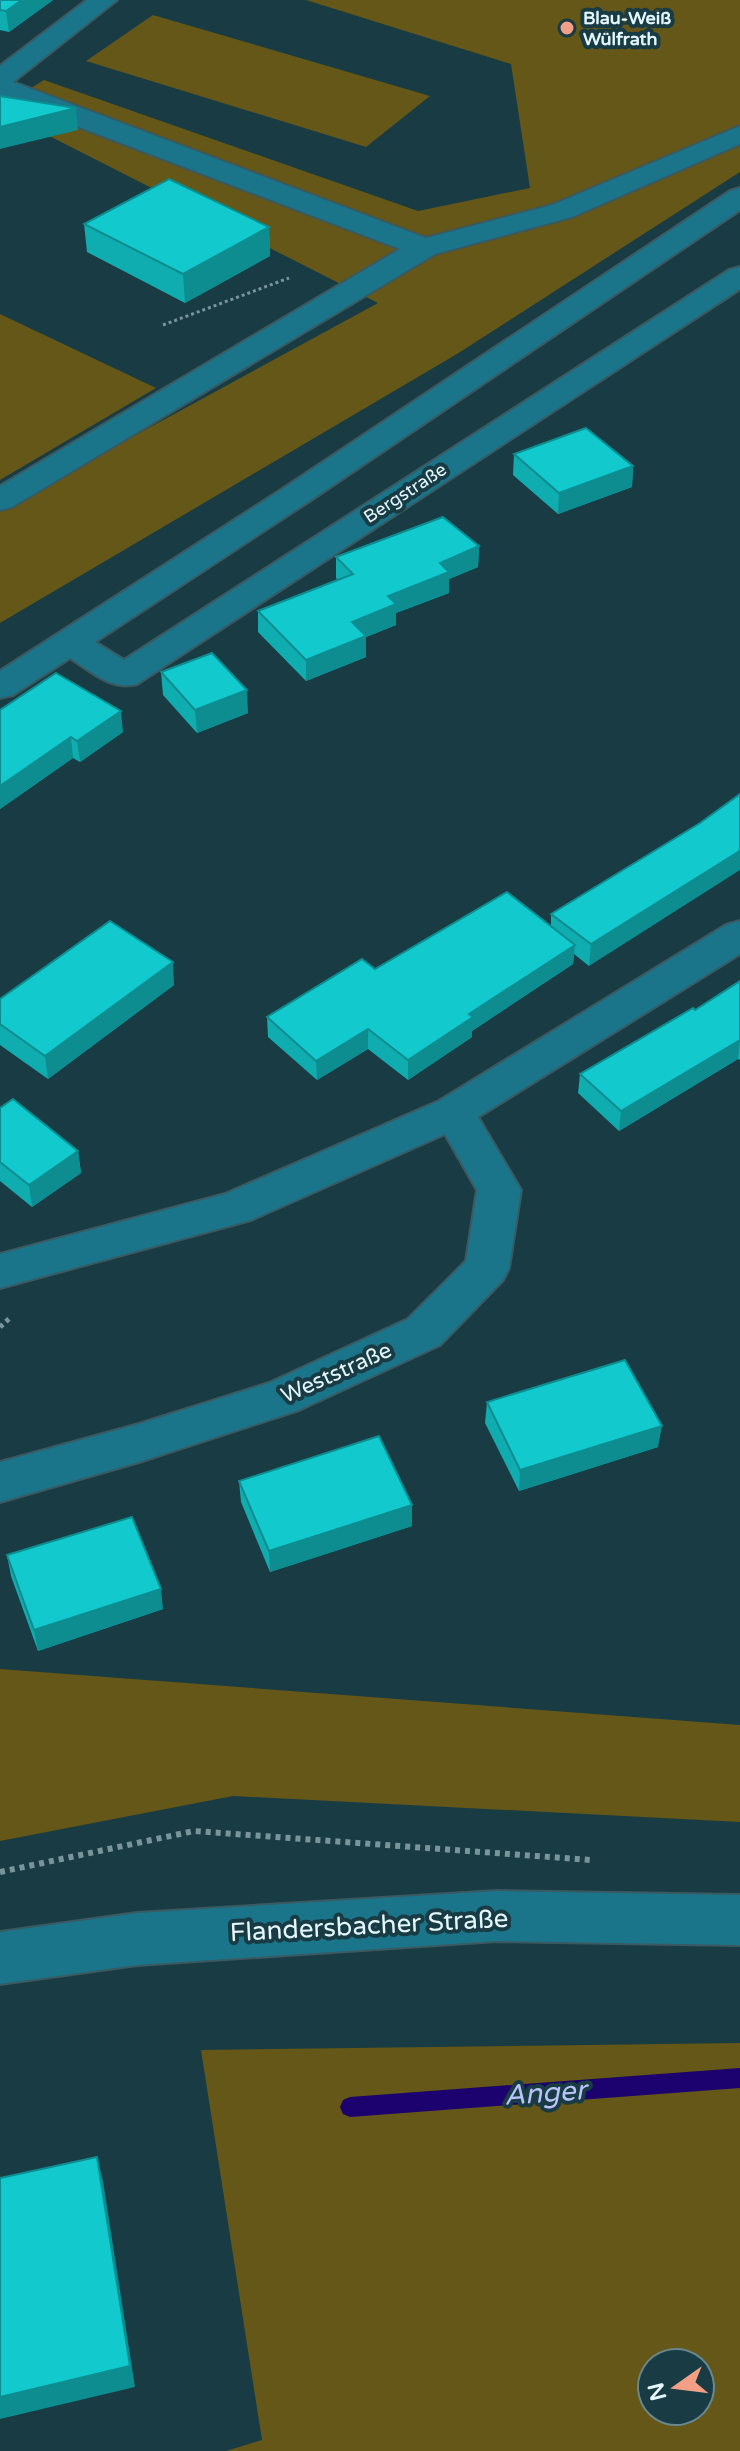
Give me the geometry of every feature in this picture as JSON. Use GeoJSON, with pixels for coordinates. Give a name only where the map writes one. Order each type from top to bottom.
{"type":"FeatureCollection","features":[{"type":"Feature","properties":{"kind":"street"},"geometry":{"type":"LineString","coordinates":[[0,79],[104,0]]}},
{"type":"Feature","properties":{"kind":"street"},"geometry":{"type":"LineString","coordinates":[[0,87],[424,248]]}},
{"type":"Feature","properties":{"kind":"street"},"geometry":{"type":"LineString","coordinates":[[0,500],[424,248],[562,211],[740,134]]}},
{"type":"Feature","properties":{"kind":"street"},"geometry":{"type":"LineString","coordinates":[[0,687],[299,493],[738,201]]}},
{"type":"Feature","properties":{"kind":"street","name":"Bergstraße"},"geometry":{"type":"LineString","coordinates":[[70,642],[124,676],[740,276]]}},
{"type":"Feature","properties":{"kind":"street"},"geometry":{"type":"LineString","coordinates":[[0,1271],[236,1208],[454,1112],[740,935]]}},
{"type":"Feature","properties":{"kind":"street","name":"Weststraße"},"geometry":{"type":"LineString","coordinates":[[0,1482],[139,1443],[283,1397],[424,1332],[487,1268],[499,1190],[454,1112]]}},
{"type":"Feature","properties":{"kind":"street","name":"Flandersbacher Straße"},"geometry":{"type":"LineString","coordinates":[[0,1958],[137,1939],[497,1916],[740,1920]]}},
{"type":"Feature","properties":{"kind":"path"},"geometry":{"type":"LineString","coordinates":[[0,1872],[194,1831],[600,1861]]}},
{"type":"Feature","properties":{"kind":"shaded area"},"geometry":{"type":"Polygon","coordinates":[[[306,0],[740,0],[740,172],[457,354],[0,623],[0,509],[378,303],[0,111],[0,107],[44,80],[418,211],[530,188],[511,64],[306,0]]]}},
{"type":"Feature","properties":{"kind":"shaded area"},"geometry":{"type":"Polygon","coordinates":[[[153,15],[430,96],[366,147],[86,61],[153,15]]]}},
{"type":"Feature","properties":{"kind":"shaded area"},"geometry":{"type":"Polygon","coordinates":[[[0,314],[156,388],[0,480],[0,314]]]}},
{"type":"Feature","properties":{"kind":"shaded area"},"geometry":{"type":"Polygon","coordinates":[[[0,1669],[740,1725],[740,1822],[233,1796],[0,1841],[0,1669]]]}},
{"type":"Feature","properties":{"kind":"shaded area"},"geometry":{"type":"Polygon","coordinates":[[[740,2043],[740,2451],[226,2451],[262,2440],[201,2050],[740,2043]]]}},
{"type":"Feature","properties":{"kind":"building"},"geometry":{"type":"Polygon","coordinates":[[[0,0],[22,0],[6,11],[0,10],[0,0]]]}},
{"type":"Feature","properties":{"kind":"building"},"geometry":{"type":"Polygon","coordinates":[[[0,96],[76,108],[0,127],[0,96]]]}},
{"type":"Feature","properties":{"kind":"building"},"geometry":{"type":"Polygon","coordinates":[[[169,179],[269,227],[183,274],[84,224],[169,179]]]}},
{"type":"Feature","properties":{"kind":"building"},"geometry":{"type":"Polygon","coordinates":[[[586,428],[633,466],[559,493],[514,454],[586,428]]]}},
{"type":"Feature","properties":{"kind":"building"},"geometry":{"type":"Polygon","coordinates":[[[443,517],[479,546],[440,563],[449,572],[388,596],[396,604],[352,622],[366,636],[306,660],[258,611],[353,574],[336,557],[443,517]]]}},
{"type":"Feature","properties":{"kind":"building"},"geometry":{"type":"Polygon","coordinates":[[[212,653],[247,690],[195,710],[161,672],[212,653]]]}},
{"type":"Feature","properties":{"kind":"building"},"geometry":{"type":"Polygon","coordinates":[[[56,673],[121,711],[77,741],[71,737],[0,786],[0,710],[56,673]]]}},
{"type":"Feature","properties":{"kind":"building"},"geometry":{"type":"Polygon","coordinates":[[[740,794],[738,852],[591,944],[551,914],[700,823],[740,794]]]}},
{"type":"Feature","properties":{"kind":"building"},"geometry":{"type":"Polygon","coordinates":[[[507,892],[575,945],[469,1014],[473,1017],[408,1060],[368,1029],[316,1061],[267,1017],[362,959],[375,969],[507,892]]]}},
{"type":"Feature","properties":{"kind":"building"},"geometry":{"type":"Polygon","coordinates":[[[110,921],[173,962],[45,1056],[0,1024],[0,999],[110,921]]]}},
{"type":"Feature","properties":{"kind":"building"},"geometry":{"type":"Polygon","coordinates":[[[740,981],[740,1040],[621,1111],[580,1074],[693,1008],[695,1010],[740,981]]]}},
{"type":"Feature","properties":{"kind":"building"},"geometry":{"type":"Polygon","coordinates":[[[13,1099],[78,1151],[29,1185],[0,1162],[0,1108],[13,1099]]]}},
{"type":"Feature","properties":{"kind":"building"},"geometry":{"type":"Polygon","coordinates":[[[625,1360],[662,1426],[520,1470],[487,1402],[625,1360]]]}},
{"type":"Feature","properties":{"kind":"building"},"geometry":{"type":"Polygon","coordinates":[[[379,1436],[412,1505],[269,1551],[239,1481],[379,1436]]]}},
{"type":"Feature","properties":{"kind":"building"},"geometry":{"type":"Polygon","coordinates":[[[132,1517],[161,1589],[34,1630],[7,1555],[132,1517]]]}},
{"type":"Feature","properties":{"kind":"building"},"geometry":{"type":"Polygon","coordinates":[[[97,2157],[130,2366],[0,2397],[0,2178],[97,2157]]]}},
{"type":"Feature","properties":{"kind":"waterway","name":"Anger"},"geometry":{"type":"LineString","coordinates":[[350,2107],[740,2078]]}},
{"type":"Feature","properties":{"kind":"place","name":"Blau-Weiß Wülfrath"},"geometry":{"type":"Point","coordinates":[567,28]}}]}
